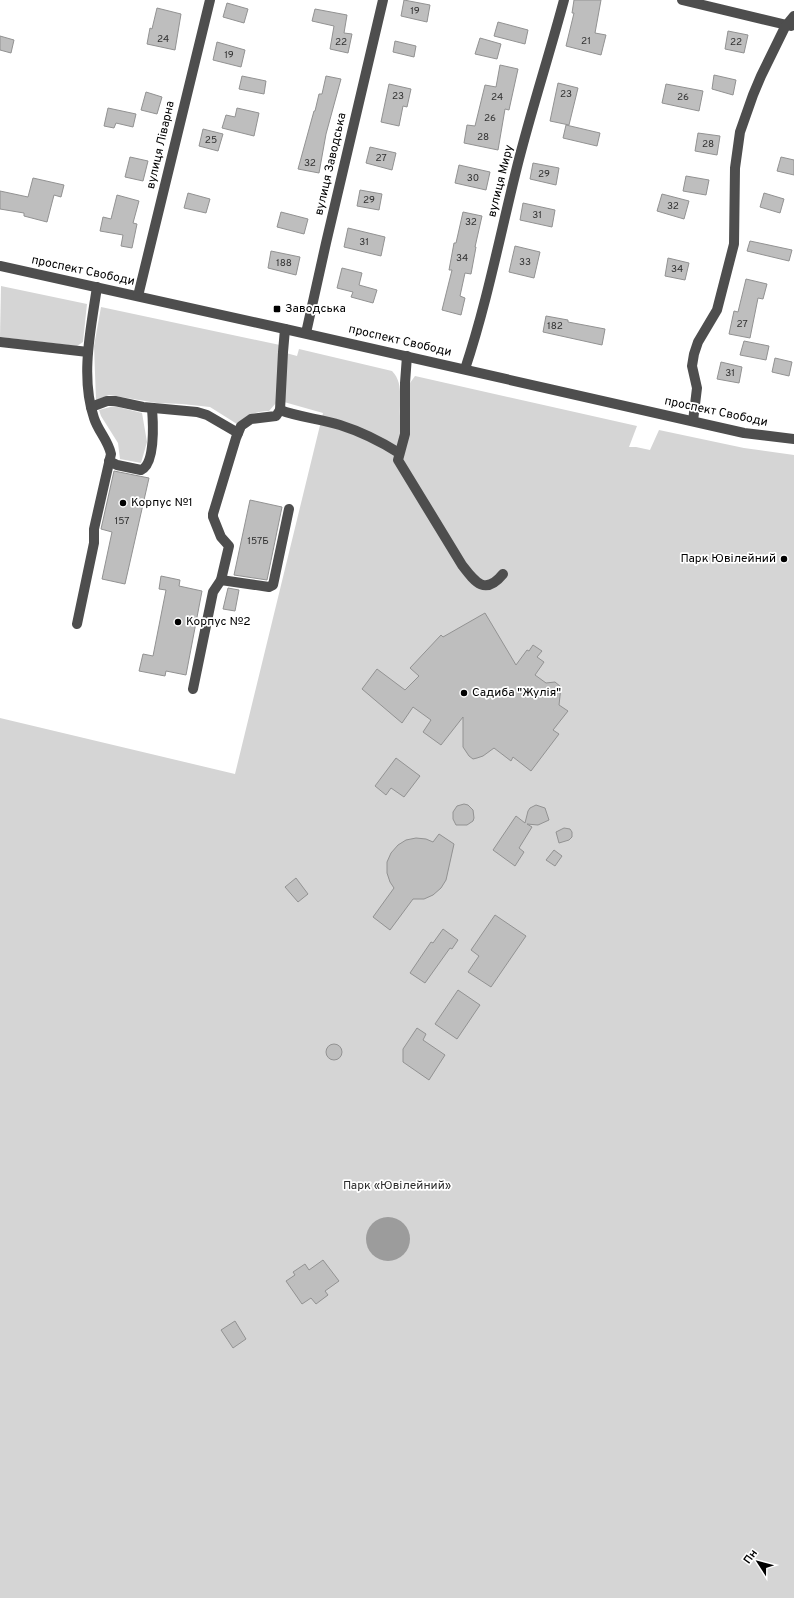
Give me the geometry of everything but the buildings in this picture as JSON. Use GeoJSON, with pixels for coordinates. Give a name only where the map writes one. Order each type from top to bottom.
{"type":"FeatureCollection","features":[{"type":"Feature","properties":{"kind":"street","name":"вулиця Ліварна"},"geometry":{"type":"LineString","coordinates":[[138,296],[210,0]]}},
{"type":"Feature","properties":{"kind":"street","name":"вулиця Заводська"},"geometry":{"type":"LineString","coordinates":[[306,333],[383,0]]}},
{"type":"Feature","properties":{"kind":"street","name":"вулиця Миру"},"geometry":{"type":"LineString","coordinates":[[465,370],[478,330],[526,131],[564,0]]}},
{"type":"Feature","properties":{"kind":"street"},"geometry":{"type":"LineString","coordinates":[[682,0],[791,26]]}},
{"type":"Feature","properties":{"kind":"street"},"geometry":{"type":"LineString","coordinates":[[693,421],[697,388],[692,366],[694,354],[698,342],[717,310],[734,244],[735,168],[740,132],[753,95],[791,26],[794,16]]}},
{"type":"Feature","properties":{"kind":"street","name":"проспект Свободи"},"geometry":{"type":"LineString","coordinates":[[0,266],[306,333],[693,421],[744,432],[794,439]]}},
{"type":"Feature","properties":{"kind":"street"},"geometry":{"type":"LineString","coordinates":[[77,624],[94,543],[94,529],[111,454],[109,444],[94,419],[91,407],[88,378],[88,352],[97,287]]}},
{"type":"Feature","properties":{"kind":"street"},"geometry":{"type":"LineString","coordinates":[[193,689],[213,592],[221,580],[229,546],[221,537],[213,518],[241,426],[251,419],[276,416],[280,410],[283,352],[286,329]]}},
{"type":"Feature","properties":{"kind":"street"},"geometry":{"type":"LineString","coordinates":[[0,342],[88,352]]}},
{"type":"Feature","properties":{"kind":"street"},"geometry":{"type":"LineString","coordinates":[[407,356],[405,383],[405,434],[398,460],[470,576],[483,586],[491,585],[503,574]]}},
{"type":"Feature","properties":{"kind":"street"},"geometry":{"type":"LineString","coordinates":[[91,407],[107,401],[115,401],[152,408],[197,412],[207,415],[238,432]]}},
{"type":"Feature","properties":{"kind":"street"},"geometry":{"type":"LineString","coordinates":[[109,461],[117,465],[144,470],[153,443],[152,408]]}},
{"type":"Feature","properties":{"kind":"street"},"geometry":{"type":"LineString","coordinates":[[280,410],[289,414],[340,425],[373,437],[399,453]]}},
{"type":"Feature","properties":{"kind":"street"},"geometry":{"type":"LineString","coordinates":[[221,580],[269,587],[273,585],[289,509]]}},
{"type":"Feature","properties":{"kind":"green space"},"geometry":{"type":"Polygon","coordinates":[[[1,286],[87,304],[83,342],[77,346],[0,337],[1,286]]]}},
{"type":"Feature","properties":{"kind":"green space"},"geometry":{"type":"Polygon","coordinates":[[[101,307],[280,345],[276,403],[269,411],[252,414],[237,424],[210,407],[157,403],[109,395],[96,400],[94,346],[101,307]]]}},
{"type":"Feature","properties":{"kind":"green space","name":"Парк «Ювілейний»"},"geometry":{"type":"Polygon","coordinates":[[[299,349],[392,371],[396,376],[400,387],[400,416],[410,418],[410,383],[415,376],[637,426],[629,447],[650,450],[659,430],[744,448],[794,455],[794,1598],[0,1598],[0,718],[235,774],[323,413],[284,402],[286,353],[297,356],[299,349]]]}},
{"type":"Feature","properties":{"kind":"green space"},"geometry":{"type":"Polygon","coordinates":[[[114,406],[142,413],[147,442],[141,463],[120,459],[118,443],[101,416],[99,410],[114,406]]]}},
{"type":"Feature","properties":{"kind":"shaded area"},"geometry":{"type":"Polygon","coordinates":[[[388,1217],[400,1221],[406,1227],[410,1239],[406,1251],[400,1257],[388,1261],[376,1257],[370,1251],[366,1239],[370,1227],[376,1221],[388,1217]]]}},
{"type":"Feature","properties":{"kind":"place","name":"Заводська"},"geometry":{"type":"Point","coordinates":[277,309]}},
{"type":"Feature","properties":{"kind":"place","name":"Корпус №1"},"geometry":{"type":"Point","coordinates":[123,503]}},
{"type":"Feature","properties":{"kind":"place","name":"Парк Ювілейний"},"geometry":{"type":"Point","coordinates":[784,559]}},
{"type":"Feature","properties":{"kind":"place","name":"Корпус №2"},"geometry":{"type":"Point","coordinates":[178,622]}},
{"type":"Feature","properties":{"kind":"place","name":"Садиба \"Жулія\""},"geometry":{"type":"Point","coordinates":[464,693]}}]}
